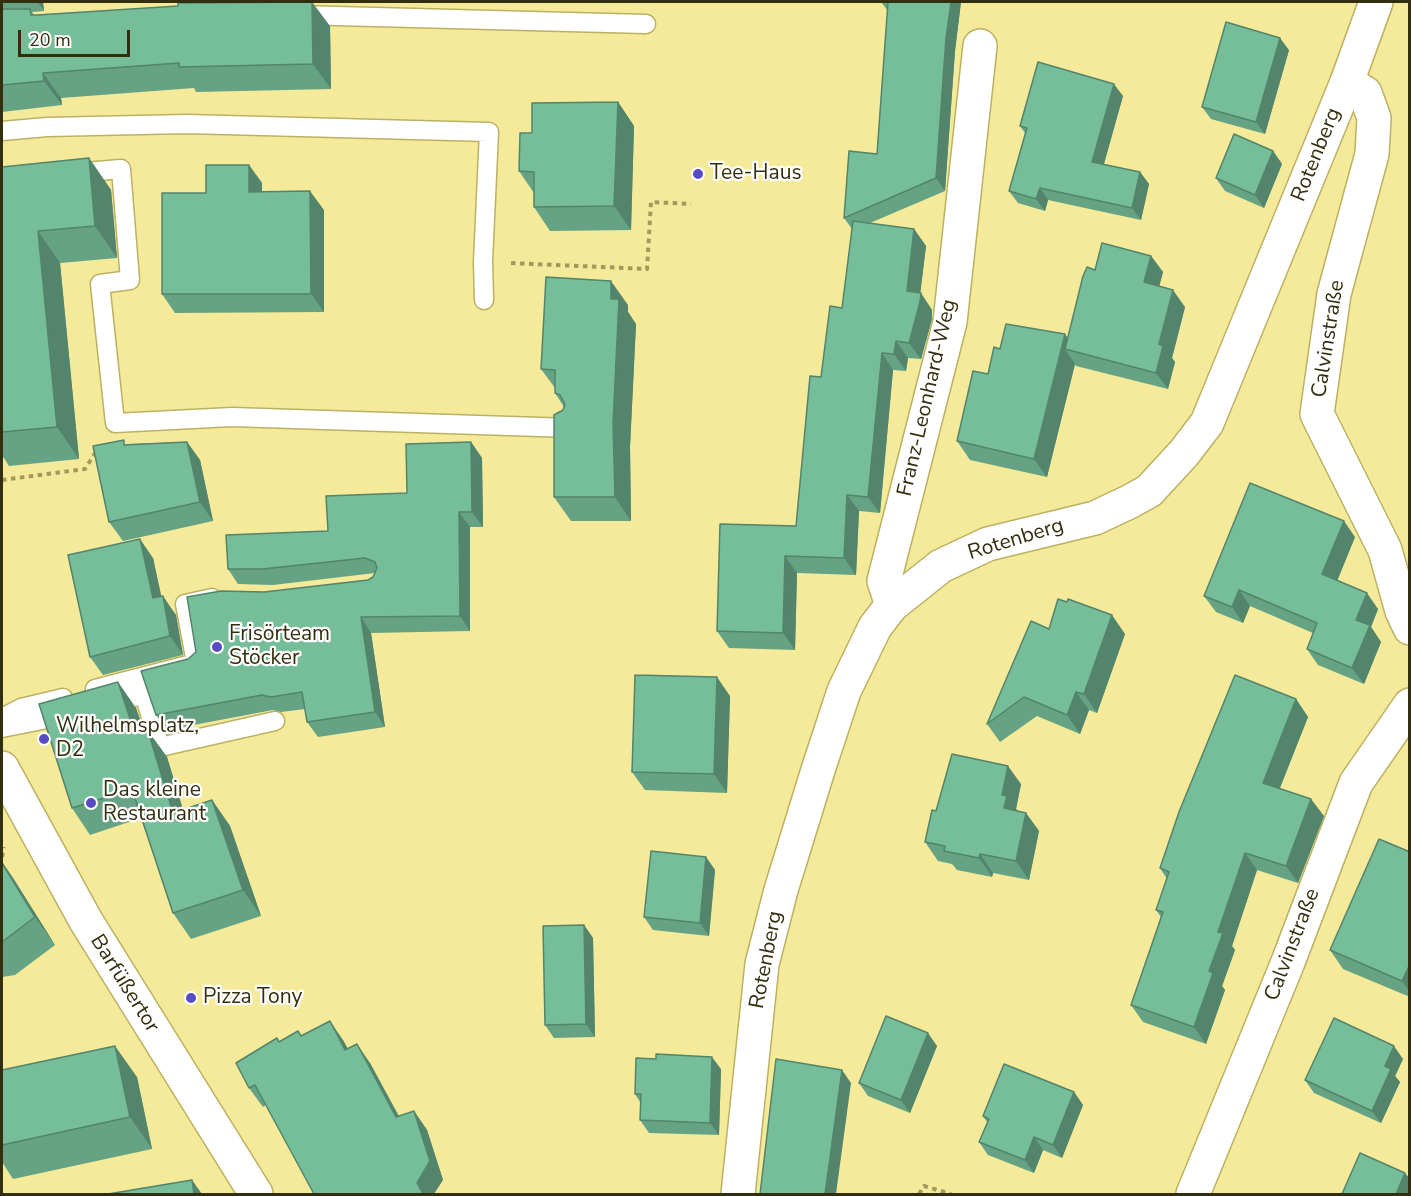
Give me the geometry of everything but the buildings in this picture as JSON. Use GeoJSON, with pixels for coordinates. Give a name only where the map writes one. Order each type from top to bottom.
{"type":"FeatureCollection","features":[{"type":"Feature","properties":{"kind":"street","name":"Rotenberg"},"geometry":{"type":"LineString","coordinates":[[738,1194],[762,964],[781,890],[844,691],[875,627],[892,605],[941,566],[988,544],[1095,518],[1149,491],[1167,474],[1207,423],[1347,82],[1376,2]]}},
{"type":"Feature","properties":{"kind":"street","name":"Franz-Leonhard-Weg"},"geometry":{"type":"LineString","coordinates":[[892,605],[884,581],[950,322],[980,46]]}},
{"type":"Feature","properties":{"kind":"street","name":"Calvinstraße"},"geometry":{"type":"LineString","coordinates":[[1347,82],[1365,93],[1374,118],[1372,154],[1334,294],[1317,414],[1385,550],[1402,611],[1410,628]]}},
{"type":"Feature","properties":{"kind":"street","name":"Calvinstraße"},"geometry":{"type":"LineString","coordinates":[[1194,1194],[1288,962],[1356,783],[1410,705]]}},
{"type":"Feature","properties":{"kind":"street","name":"Barfüßertor"},"geometry":{"type":"LineString","coordinates":[[2,768],[86,921],[256,1194]]}},
{"type":"Feature","properties":{"kind":"lane"},"geometry":{"type":"LineString","coordinates":[[273,14],[646,24]]}},
{"type":"Feature","properties":{"kind":"lane"},"geometry":{"type":"LineString","coordinates":[[2,131],[47,127],[187,124],[489,132],[483,262],[484,300]]}},
{"type":"Feature","properties":{"kind":"lane"},"geometry":{"type":"LineString","coordinates":[[61,174],[121,169],[130,280],[100,284],[115,423],[232,417],[571,428]]}},
{"type":"Feature","properties":{"kind":"lane"},"geometry":{"type":"LineString","coordinates":[[2,718],[21,708],[196,663],[185,604],[227,595]]}},
{"type":"Feature","properties":{"kind":"lane"},"geometry":{"type":"LineString","coordinates":[[2,728],[46,721],[144,694],[160,747],[275,721]]}},
{"type":"Feature","properties":{"kind":"path"},"geometry":{"type":"LineString","coordinates":[[483,262],[647,269],[651,202],[691,204]]}},
{"type":"Feature","properties":{"kind":"path"},"geometry":{"type":"LineString","coordinates":[[2,480],[85,469],[115,423]]}},
{"type":"Feature","properties":{"kind":"path"},"geometry":{"type":"LineString","coordinates":[[919,1194],[924,1186],[951,1194]]}},
{"type":"Feature","properties":{"kind":"place","name":"Tee-Haus"},"geometry":{"type":"Point","coordinates":[698,174]}},
{"type":"Feature","properties":{"kind":"place","name":"Frisörteam Stöcker"},"geometry":{"type":"Point","coordinates":[217,647]}},
{"type":"Feature","properties":{"kind":"place","name":"Wilhelmsplatz, D2"},"geometry":{"type":"Point","coordinates":[44,739]}},
{"type":"Feature","properties":{"kind":"place","name":"Das kleine Restaurant"},"geometry":{"type":"Point","coordinates":[91,803]}},
{"type":"Feature","properties":{"kind":"place","name":"Pizza Tony"},"geometry":{"type":"Point","coordinates":[191,998]}}]}
